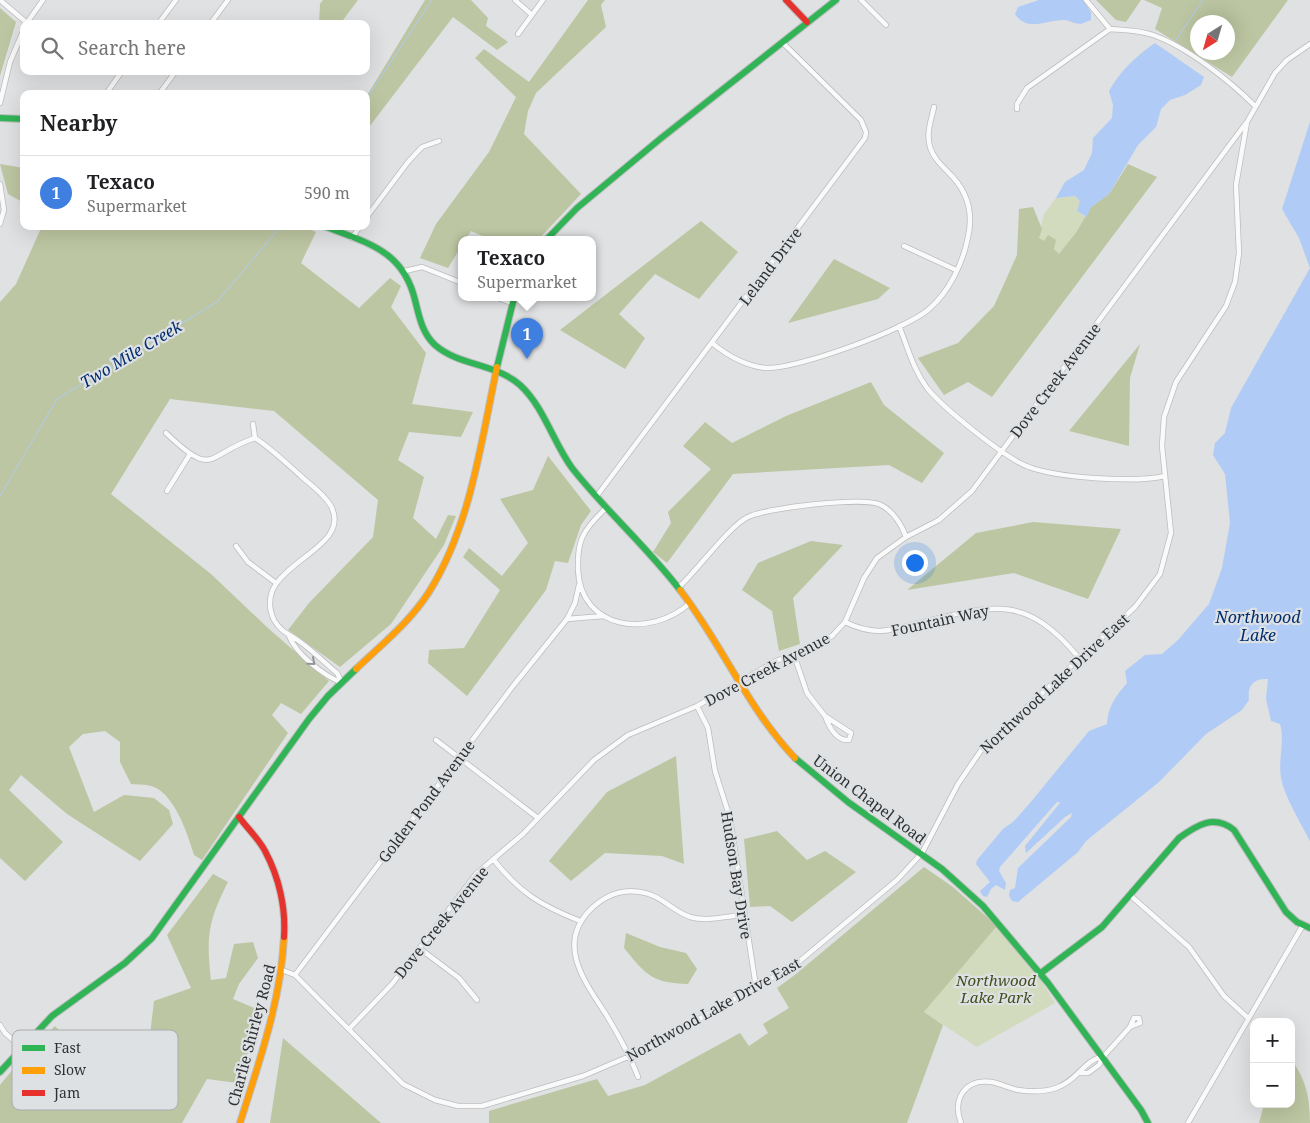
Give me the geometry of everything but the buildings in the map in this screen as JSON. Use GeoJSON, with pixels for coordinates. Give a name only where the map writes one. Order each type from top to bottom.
{"type":"FeatureCollection","features":[{"type":"Feature","properties":{"kind":"street"},"geometry":{"type":"LineString","coordinates":[[0,0],[23,20]]}},
{"type":"Feature","properties":{"kind":"street"},"geometry":{"type":"LineString","coordinates":[[29,20],[43,0]]}},
{"type":"Feature","properties":{"kind":"street"},"geometry":{"type":"LineString","coordinates":[[161,20],[176,0]]}},
{"type":"Feature","properties":{"kind":"street"},"geometry":{"type":"LineString","coordinates":[[213,20],[228,0]]}},
{"type":"Feature","properties":{"kind":"street"},"geometry":{"type":"LineString","coordinates":[[514,0],[532,15]]}},
{"type":"Feature","properties":{"kind":"street"},"geometry":{"type":"LineString","coordinates":[[518,34],[543,0]]}},
{"type":"Feature","properties":{"kind":"street"},"geometry":{"type":"LineString","coordinates":[[786,0],[807,22]]}},
{"type":"Feature","properties":{"kind":"street"},"geometry":{"type":"LineString","coordinates":[[550,236],[560,224],[590,198],[708,99],[836,0]]}},
{"type":"Feature","properties":{"kind":"street"},"geometry":{"type":"LineString","coordinates":[[861,0],[886,25]]}},
{"type":"Feature","properties":{"kind":"street"},"geometry":{"type":"LineString","coordinates":[[1086,0],[1110,29]]}},
{"type":"Feature","properties":{"kind":"street"},"geometry":{"type":"LineString","coordinates":[[1017,109],[1017,104],[1027,88],[1110,29],[1141,32],[1169,43],[1210,69],[1255,106]]}},
{"type":"Feature","properties":{"kind":"street"},"geometry":{"type":"LineString","coordinates":[[0,103],[10,62],[20,38]]}},
{"type":"Feature","properties":{"kind":"street","name":"Leland Drive"},"geometry":{"type":"LineString","coordinates":[[596,497],[858,148],[866,132],[865,125],[857,115],[782,42]]}},
{"type":"Feature","properties":{"kind":"street","name":"Northwood Lake Drive East"},"geometry":{"type":"LineString","coordinates":[[295,975],[408,1088],[435,1100],[464,1106],[482,1106],[548,1088],[600,1070],[631,1056],[784,972],[809,954],[897,880],[922,853],[958,784],[976,756],[1000,731],[1143,599],[1160,574],[1165,563],[1171,533],[1165,476],[1163,428],[1167,405],[1180,377],[1226,306],[1235,282],[1239,252],[1236,186],[1247,122],[1275,72],[1287,60],[1310,44]]}},
{"type":"Feature","properties":{"kind":"street"},"geometry":{"type":"LineString","coordinates":[[109,90],[119,75]]}},
{"type":"Feature","properties":{"kind":"street"},"geometry":{"type":"LineString","coordinates":[[162,90],[173,75]]}},
{"type":"Feature","properties":{"kind":"street"},"geometry":{"type":"LineString","coordinates":[[712,343],[742,362],[772,368],[813,359],[899,326],[930,308],[949,285],[956,270],[968,239],[970,209],[961,186],[940,164],[930,149],[928,130],[934,107]]}},
{"type":"Feature","properties":{"kind":"street"},"geometry":{"type":"LineString","coordinates":[[0,118],[20,119]]}},
{"type":"Feature","properties":{"kind":"street","name":"Dove Creek Avenue"},"geometry":{"type":"LineString","coordinates":[[349,1029],[392,984],[476,874],[538,818],[607,749],[628,735],[698,706],[776,661],[794,655],[832,636],[844,622],[873,562],[906,537],[939,520],[954,509],[972,491],[1247,122]]}},
{"type":"Feature","properties":{"kind":"street"},"geometry":{"type":"LineString","coordinates":[[370,213],[408,162],[422,147],[439,141]]}},
{"type":"Feature","properties":{"kind":"street"},"geometry":{"type":"LineString","coordinates":[[0,184],[4,210],[0,224]]}},
{"type":"Feature","properties":{"kind":"street"},"geometry":{"type":"LineString","coordinates":[[333,230],[387,254],[405,271],[421,322],[436,346],[453,356],[497,368]]}},
{"type":"Feature","properties":{"kind":"street"},"geometry":{"type":"LineString","coordinates":[[352,238],[357,230]]}},
{"type":"Feature","properties":{"kind":"street"},"geometry":{"type":"LineString","coordinates":[[904,246],[956,270]]}},
{"type":"Feature","properties":{"kind":"street"},"geometry":{"type":"LineString","coordinates":[[405,271],[422,267],[458,281]]}},
{"type":"Feature","properties":{"kind":"street"},"geometry":{"type":"LineString","coordinates":[[38,1030],[52,1016],[126,963],[152,938],[309,719],[342,683],[410,616],[429,592],[446,561],[467,504],[513,301]]}},
{"type":"Feature","properties":{"kind":"street"},"geometry":{"type":"LineString","coordinates":[[899,326],[912,361],[927,387],[957,416],[1023,464],[1040,471],[1094,478],[1137,480],[1165,476]]}},
{"type":"Feature","properties":{"kind":"street","name":"Union Chapel Road"},"geometry":{"type":"LineString","coordinates":[[497,368],[521,386],[569,463],[605,509],[690,603],[721,649],[738,682],[768,727],[800,762],[832,790],[922,853],[982,903],[1007,930],[1041,973],[1141,1110],[1148,1123]]}},
{"type":"Feature","properties":{"kind":"street"},"geometry":{"type":"LineString","coordinates":[[252,424],[255,438],[320,493],[328,502],[333,513],[334,525],[328,536],[287,571],[276,583],[271,597],[271,609],[275,622],[289,636],[299,641],[337,673],[342,683]]}},
{"type":"Feature","properties":{"kind":"street"},"geometry":{"type":"LineString","coordinates":[[166,433],[199,460],[211,459],[255,438]]}},
{"type":"Feature","properties":{"kind":"street"},"geometry":{"type":"LineString","coordinates":[[168,491],[190,454]]}},
{"type":"Feature","properties":{"kind":"street"},"geometry":{"type":"LineString","coordinates":[[678,588],[702,565],[733,528],[748,517],[772,509],[874,502],[890,511],[906,537]]}},
{"type":"Feature","properties":{"kind":"street"},"geometry":{"type":"LineString","coordinates":[[605,509],[590,526],[581,542],[578,561],[579,584],[591,604],[604,616],[622,623],[647,625],[670,618],[690,603]]}},
{"type":"Feature","properties":{"kind":"street"},"geometry":{"type":"LineString","coordinates":[[236,546],[248,562],[276,583]]}},
{"type":"Feature","properties":{"kind":"street","name":"Golden Pond Avenue"},"geometry":{"type":"LineString","coordinates":[[295,975],[535,657],[567,619],[575,603],[579,584]]}},
{"type":"Feature","properties":{"kind":"street","name":"Fountain Way"},"geometry":{"type":"LineString","coordinates":[[844,622],[862,630],[881,632],[983,608],[1007,609],[1042,621],[1060,636],[1079,658]]}},
{"type":"Feature","properties":{"kind":"street"},"geometry":{"type":"LineString","coordinates":[[567,619],[604,616]]}},
{"type":"Feature","properties":{"kind":"street"},"geometry":{"type":"LineString","coordinates":[[289,636],[293,646],[331,678],[342,683]]}},
{"type":"Feature","properties":{"kind":"street"},"geometry":{"type":"LineString","coordinates":[[794,655],[807,693],[838,737],[843,740],[849,740],[851,733],[825,716]]}},
{"type":"Feature","properties":{"kind":"street","name":"Hudson Bay Drive"},"geometry":{"type":"LineString","coordinates":[[698,706],[708,728],[715,771],[730,818],[743,915],[756,987]]}},
{"type":"Feature","properties":{"kind":"street"},"geometry":{"type":"LineString","coordinates":[[436,740],[538,818]]}},
{"type":"Feature","properties":{"kind":"street","name":"Charlie Shirley Road"},"geometry":{"type":"LineString","coordinates":[[239,817],[266,849],[276,871],[284,920],[282,970],[272,1016],[240,1123]]}},
{"type":"Feature","properties":{"kind":"street"},"geometry":{"type":"LineString","coordinates":[[1041,973],[1088,939],[1131,896],[1156,864],[1186,833],[1202,823],[1220,821],[1238,834],[1279,901],[1303,925],[1310,928]]}},
{"type":"Feature","properties":{"kind":"street"},"geometry":{"type":"LineString","coordinates":[[493,859],[509,879],[527,896],[554,911],[580,921]]}},
{"type":"Feature","properties":{"kind":"street"},"geometry":{"type":"LineString","coordinates":[[638,1077],[631,1056],[580,974],[575,950],[580,921],[598,903],[619,892],[630,891],[653,895],[684,914],[696,918],[743,915]]}},
{"type":"Feature","properties":{"kind":"street"},"geometry":{"type":"LineString","coordinates":[[1131,896],[1189,947],[1224,996],[1248,1018]]}},
{"type":"Feature","properties":{"kind":"street"},"geometry":{"type":"LineString","coordinates":[[1188,1123],[1303,925]]}},
{"type":"Feature","properties":{"kind":"street"},"geometry":{"type":"LineString","coordinates":[[419,948],[459,978],[477,1000]]}},
{"type":"Feature","properties":{"kind":"street"},"geometry":{"type":"LineString","coordinates":[[282,970],[295,975]]}},
{"type":"Feature","properties":{"kind":"street"},"geometry":{"type":"LineString","coordinates":[[0,1025],[12,1039]]}},
{"type":"Feature","properties":{"kind":"street"},"geometry":{"type":"LineString","coordinates":[[1081,1073],[1088,1073],[1099,1065],[1103,1057],[1130,1027]]}},
{"type":"Feature","properties":{"kind":"street"},"geometry":{"type":"LineString","coordinates":[[961,1123],[958,1110],[959,1098],[966,1088],[976,1082],[994,1082],[1017,1090],[1042,1091],[1060,1086],[1081,1073],[1084,1067],[1096,1058],[1103,1057]]}},
{"type":"Feature","properties":{"kind":"street"},"geometry":{"type":"LineString","coordinates":[[0,1072],[12,1058]]}},
{"type":"Feature","properties":{"kind":"green space"},"geometry":{"type":"Polygon","coordinates":[[[323,0],[358,0],[343,20],[319,20],[320,4],[323,0]]]}},
{"type":"Feature","properties":{"kind":"green space"},"geometry":{"type":"Polygon","coordinates":[[[425,0],[471,0],[488,18],[486,26],[508,42],[497,50],[453,17],[370,126],[370,90],[425,0]]]}},
{"type":"Feature","properties":{"kind":"green space"},"geometry":{"type":"Polygon","coordinates":[[[588,0],[605,0],[601,5],[606,27],[536,93],[528,111],[524,134],[581,194],[542,236],[483,236],[471,231],[468,236],[458,236],[458,252],[448,268],[420,258],[436,224],[489,152],[516,97],[475,58],[484,49],[529,82],[588,0]]]}},
{"type":"Feature","properties":{"kind":"green space"},"geometry":{"type":"Polygon","coordinates":[[[1096,0],[1141,0],[1126,22],[1116,20],[1096,0]]]}},
{"type":"Feature","properties":{"kind":"green space"},"geometry":{"type":"Polygon","coordinates":[[[1144,0],[1288,0],[1232,77],[1205,60],[1235,60],[1235,15],[1190,15],[1190,51],[1155,29],[1162,8],[1144,0]]]}},
{"type":"Feature","properties":{"kind":"green space"},"geometry":{"type":"Polygon","coordinates":[[[0,8],[16,22],[0,76],[0,8]]]}},
{"type":"Feature","properties":{"kind":"green space"},"geometry":{"type":"Polygon","coordinates":[[[0,164],[20,167],[20,201],[8,194],[0,164]]]}},
{"type":"Feature","properties":{"kind":"green space"},"geometry":{"type":"Polygon","coordinates":[[[1128,164],[1157,177],[992,397],[968,382],[944,395],[918,358],[958,343],[994,306],[1017,255],[1019,209],[1033,207],[1042,229],[1039,238],[1044,241],[1048,235],[1056,240],[1054,249],[1059,254],[1077,231],[1091,207],[1109,194],[1128,164]]]}},
{"type":"Feature","properties":{"kind":"green space"},"geometry":{"type":"Polygon","coordinates":[[[1075,196],[1081,201],[1077,211],[1087,217],[1059,254],[1038,238],[1044,214],[1056,198],[1075,196]]]}},
{"type":"Feature","properties":{"kind":"green space"},"geometry":{"type":"Polygon","coordinates":[[[701,221],[738,252],[699,299],[655,274],[619,314],[645,338],[625,369],[560,330],[701,221]]]}},
{"type":"Feature","properties":{"kind":"green space"},"geometry":{"type":"Polygon","coordinates":[[[40,230],[311,230],[316,232],[301,263],[359,308],[390,278],[401,286],[391,307],[426,353],[412,404],[473,412],[461,437],[409,432],[398,460],[424,477],[413,518],[436,539],[448,515],[456,516],[444,545],[391,624],[340,667],[288,630],[309,603],[373,537],[378,500],[274,411],[170,399],[111,494],[211,574],[269,629],[329,681],[301,714],[281,703],[272,715],[288,733],[202,860],[194,855],[179,815],[167,796],[151,786],[131,784],[120,762],[120,742],[105,731],[83,734],[69,747],[94,812],[124,795],[154,798],[169,810],[173,824],[140,861],[67,814],[21,775],[9,790],[63,842],[25,881],[0,858],[0,302],[16,284],[40,230]]]}},
{"type":"Feature","properties":{"kind":"green space"},"geometry":{"type":"Polygon","coordinates":[[[834,259],[890,288],[878,299],[788,323],[834,259]]]}},
{"type":"Feature","properties":{"kind":"green space"},"geometry":{"type":"Polygon","coordinates":[[[1140,344],[1130,378],[1129,446],[1069,431],[1140,344]]]}},
{"type":"Feature","properties":{"kind":"green space"},"geometry":{"type":"Polygon","coordinates":[[[871,382],[884,405],[944,453],[922,483],[889,465],[733,474],[667,563],[653,552],[671,523],[668,512],[711,469],[683,446],[705,422],[732,443],[786,416],[871,382]]]}},
{"type":"Feature","properties":{"kind":"green space"},"geometry":{"type":"Polygon","coordinates":[[[548,456],[591,511],[581,525],[568,563],[555,561],[546,590],[467,696],[428,663],[429,650],[464,648],[500,590],[463,557],[469,548],[502,576],[528,543],[500,499],[533,490],[548,456]]]}},
{"type":"Feature","properties":{"kind":"green space"},"geometry":{"type":"Polygon","coordinates":[[[1033,522],[1121,529],[1088,599],[1014,573],[907,590],[976,533],[1033,522]]]}},
{"type":"Feature","properties":{"kind":"green space"},"geometry":{"type":"Polygon","coordinates":[[[811,541],[843,545],[793,598],[800,644],[779,651],[772,611],[742,590],[758,563],[811,541]]]}},
{"type":"Feature","properties":{"kind":"green space"},"geometry":{"type":"Polygon","coordinates":[[[676,756],[684,864],[662,856],[605,853],[571,881],[549,861],[607,792],[676,756]]]}},
{"type":"Feature","properties":{"kind":"green space"},"geometry":{"type":"Polygon","coordinates":[[[777,831],[807,860],[825,851],[856,872],[792,922],[770,906],[750,907],[744,839],[777,831]]]}},
{"type":"Feature","properties":{"kind":"green space"},"geometry":{"type":"Polygon","coordinates":[[[924,867],[953,887],[997,926],[924,1012],[943,1025],[907,1123],[489,1123],[489,1111],[597,1079],[608,1096],[645,1085],[740,1033],[749,1046],[768,1033],[763,1024],[789,1008],[777,988],[924,867]]]}},
{"type":"Feature","properties":{"kind":"green space"},"geometry":{"type":"Polygon","coordinates":[[[213,874],[228,882],[216,908],[210,930],[211,980],[226,978],[234,944],[253,942],[258,958],[239,984],[233,999],[261,1011],[238,1083],[207,1079],[182,1123],[0,1123],[0,1085],[12,1070],[12,1110],[178,1110],[178,1030],[151,1030],[154,1001],[191,988],[167,935],[213,874]]]}},
{"type":"Feature","properties":{"kind":"green space","name":"Northwood Lake Park"},"geometry":{"type":"Polygon","coordinates":[[[997,926],[1015,939],[1055,1003],[977,1047],[924,1012],[997,926]]]}},
{"type":"Feature","properties":{"kind":"green space"},"geometry":{"type":"Polygon","coordinates":[[[626,933],[660,947],[686,953],[697,969],[688,984],[666,982],[644,971],[624,948],[626,933]]]}},
{"type":"Feature","properties":{"kind":"green space"},"geometry":{"type":"Polygon","coordinates":[[[55,1026],[59,1030],[51,1030],[55,1026]]]}},
{"type":"Feature","properties":{"kind":"green space"},"geometry":{"type":"Polygon","coordinates":[[[283,1038],[381,1123],[270,1123],[283,1038]]]}},
{"type":"Feature","properties":{"kind":"green space"},"geometry":{"type":"Polygon","coordinates":[[[1295,1066],[1306,1089],[1310,1123],[1259,1123],[1263,1108],[1295,1108],[1295,1066]]]}},
{"type":"Feature","properties":{"kind":"water"},"geometry":{"type":"Polygon","coordinates":[[[1039,0],[1083,0],[1091,12],[1091,20],[1081,24],[1058,20],[1032,24],[1020,20],[1015,14],[1018,7],[1039,0]]]}},
{"type":"Feature","properties":{"kind":"water"},"geometry":{"type":"Polygon","coordinates":[[[1155,43],[1204,77],[1201,85],[1185,95],[1170,100],[1161,109],[1156,127],[1138,145],[1109,194],[1091,207],[1087,217],[1077,211],[1080,201],[1075,196],[1056,198],[1065,182],[1084,170],[1092,153],[1093,138],[1112,118],[1113,105],[1109,91],[1113,84],[1129,64],[1155,43]]]}},
{"type":"Feature","properties":{"kind":"water"},"geometry":{"type":"Polygon","coordinates":[[[1310,122],[1310,268],[1299,238],[1282,209],[1310,122]]]}},
{"type":"Feature","properties":{"kind":"water","name":"Northwood Lake"},"geometry":{"type":"Polygon","coordinates":[[[1310,268],[1310,841],[1283,786],[1280,771],[1282,744],[1280,724],[1271,721],[1266,699],[1268,679],[1263,679],[1252,684],[1249,691],[1249,700],[1242,710],[1206,734],[1159,782],[1086,841],[1078,852],[1018,902],[1012,901],[1009,896],[1010,890],[1015,888],[1018,868],[1071,817],[1072,813],[1065,817],[1026,853],[1025,846],[1060,802],[1057,802],[1000,867],[999,871],[1006,883],[1005,890],[996,885],[991,889],[987,897],[983,896],[980,891],[990,882],[976,864],[977,860],[1003,829],[1013,822],[1030,803],[1089,731],[1107,724],[1113,702],[1127,683],[1125,671],[1145,655],[1162,654],[1178,640],[1209,604],[1222,568],[1230,523],[1225,474],[1213,455],[1215,443],[1225,433],[1231,408],[1310,268]]]}},
{"type":"Feature","properties":{"kind":"waterway"},"geometry":{"type":"LineString","coordinates":[[370,93],[432,0]]}},
{"type":"Feature","properties":{"kind":"waterway"},"geometry":{"type":"LineString","coordinates":[[1175,41],[1203,0]]}},
{"type":"Feature","properties":{"kind":"waterway","name":"Two Mile Creek"},"geometry":{"type":"LineString","coordinates":[[0,496],[57,399],[217,302],[278,230]]}},
{"type":"Feature","properties":{"kind":"traffic: fast"},"geometry":{"type":"LineString","coordinates":[[550,236],[577,208],[660,139],[836,0]]}},
{"type":"Feature","properties":{"kind":"traffic: fast"},"geometry":{"type":"LineString","coordinates":[[0,118],[20,119]]}},
{"type":"Feature","properties":{"kind":"traffic: fast"},"geometry":{"type":"LineString","coordinates":[[334,230],[381,251],[402,270],[409,283],[422,324],[427,335],[435,345],[455,357],[500,372],[520,385],[536,404],[572,468],[680,590]]}},
{"type":"Feature","properties":{"kind":"traffic: fast"},"geometry":{"type":"LineString","coordinates":[[497,367],[513,301]]}},
{"type":"Feature","properties":{"kind":"traffic: fast"},"geometry":{"type":"LineString","coordinates":[[39,1030],[52,1016],[125,963],[152,938],[309,719],[328,696],[356,669]]}},
{"type":"Feature","properties":{"kind":"traffic: fast"},"geometry":{"type":"LineString","coordinates":[[795,758],[848,802],[942,869],[983,906],[1048,983],[1141,1110],[1148,1123]]}},
{"type":"Feature","properties":{"kind":"traffic: fast"},"geometry":{"type":"LineString","coordinates":[[1041,973],[1102,927],[1179,838],[1192,829],[1206,823],[1220,823],[1234,830],[1286,912],[1297,922],[1310,928]]}},
{"type":"Feature","properties":{"kind":"traffic: fast"},"geometry":{"type":"LineString","coordinates":[[0,1072],[12,1059]]}},
{"type":"Feature","properties":{"kind":"traffic: slow"},"geometry":{"type":"LineString","coordinates":[[356,669],[395,633],[413,613],[429,592],[443,566],[455,539],[473,482],[497,367]]}},
{"type":"Feature","properties":{"kind":"traffic: slow"},"geometry":{"type":"LineString","coordinates":[[680,590],[709,632],[763,719],[795,758]]}},
{"type":"Feature","properties":{"kind":"traffic: slow"},"geometry":{"type":"LineString","coordinates":[[240,1123],[274,1008],[279,984],[284,937]]}},
{"type":"Feature","properties":{"kind":"traffic: jam"},"geometry":{"type":"LineString","coordinates":[[786,0],[807,22]]}},
{"type":"Feature","properties":{"kind":"traffic: jam"},"geometry":{"type":"LineString","coordinates":[[239,817],[262,847],[274,871],[283,904],[284,937]]}},
{"type":"Feature","properties":{"kind":"place","name":"Texaco"},"geometry":{"type":"Point","coordinates":[527,359]}}]}
